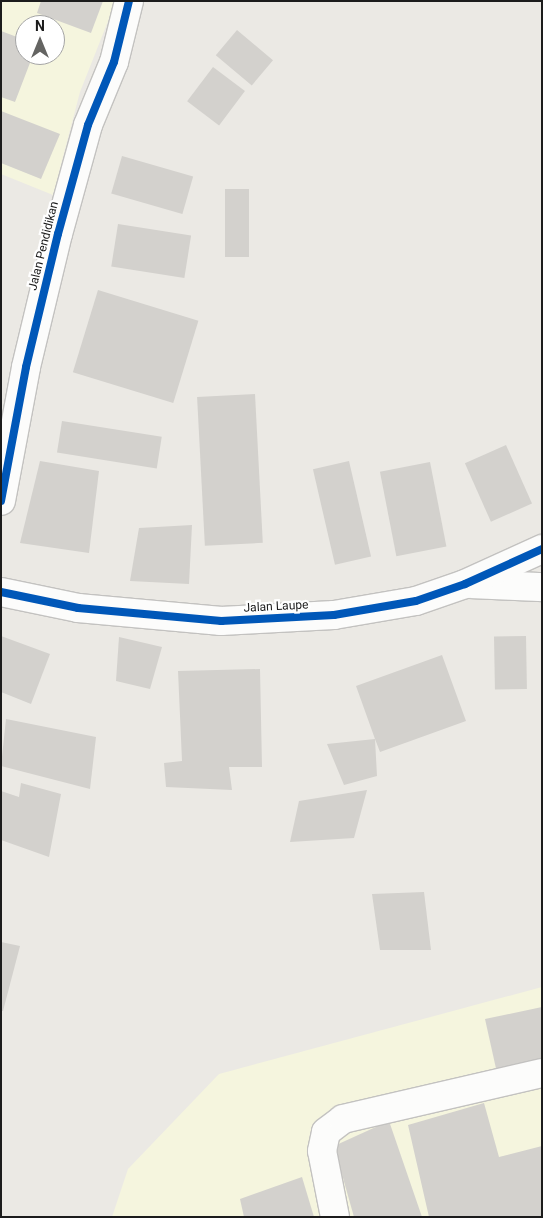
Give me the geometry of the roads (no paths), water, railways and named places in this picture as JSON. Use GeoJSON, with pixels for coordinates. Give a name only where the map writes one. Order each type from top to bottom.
{"type":"FeatureCollection","features":[{"type":"Feature","properties":{"kind":"street","name":"Jalan Pendidikan"},"geometry":{"type":"LineString","coordinates":[[1,501],[26,367],[58,234],[88,125],[114,62],[129,1]]}},
{"type":"Feature","properties":{"kind":"street","name":"Jalan Laupe"},"geometry":{"type":"LineString","coordinates":[[1,592],[78,608],[221,621],[334,615],[416,601],[465,584],[542,549]]}},
{"type":"Feature","properties":{"kind":"street"},"geometry":{"type":"LineString","coordinates":[[465,584],[542,586]]}},
{"type":"Feature","properties":{"kind":"street"},"geometry":{"type":"LineString","coordinates":[[335,1217],[322,1151],[326,1132],[343,1119],[542,1073]]}}]}
